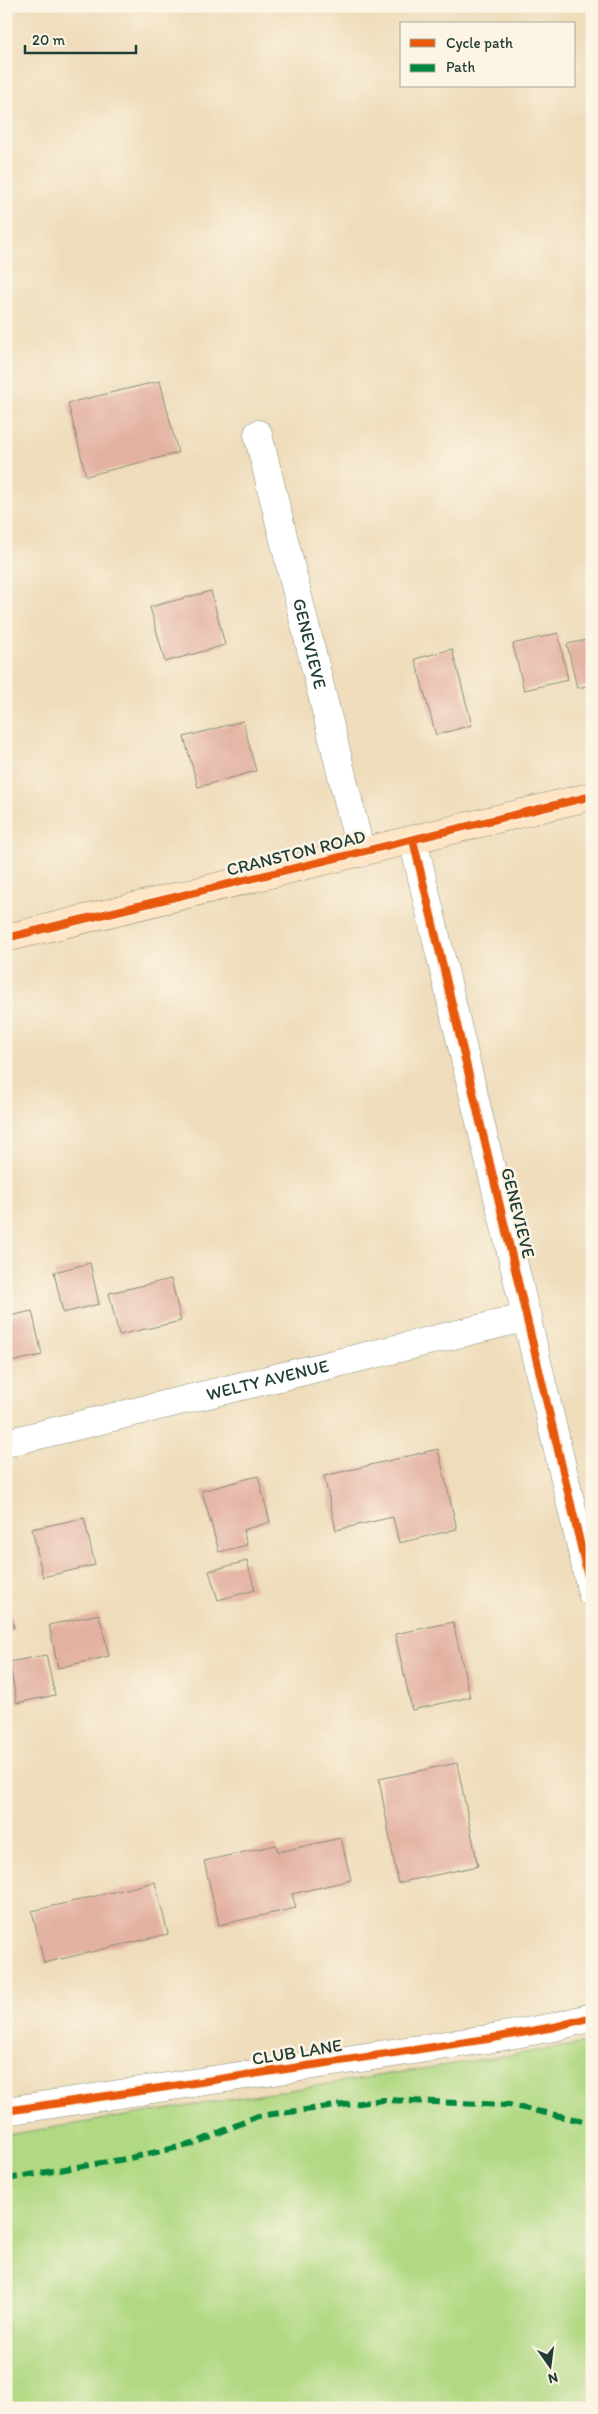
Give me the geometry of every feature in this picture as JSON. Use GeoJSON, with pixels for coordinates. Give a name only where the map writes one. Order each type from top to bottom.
{"type":"FeatureCollection","features":[{"type":"Feature","properties":{"kind":"street","name":"GENEVIEVE"},"geometry":{"type":"LineString","coordinates":[[258,434],[361,853]]}},
{"type":"Feature","properties":{"kind":"street","name":"CRANSTON ROAD"},"geometry":{"type":"LineString","coordinates":[[6,938],[592,796]]}},
{"type":"Feature","properties":{"kind":"street","name":"GENEVIEVE"},"geometry":{"type":"LineString","coordinates":[[413,840],[528,1317],[592,1593]]}},
{"type":"Feature","properties":{"kind":"street","name":"WELTY AVENUE"},"geometry":{"type":"LineString","coordinates":[[6,1443],[528,1317]]}},
{"type":"Feature","properties":{"kind":"street","name":"CLUB LANE"},"geometry":{"type":"LineString","coordinates":[[6,2111],[488,2039],[554,2027],[592,2017]]}},
{"type":"Feature","properties":{"kind":"green space"},"geometry":{"type":"Polygon","coordinates":[[[592,2042],[592,2408],[6,2408],[6,2135],[592,2042]]]}},
{"type":"Feature","properties":{"kind":"building"},"geometry":{"type":"Polygon","coordinates":[[[160,381],[178,453],[86,476],[68,403],[160,381]]]}},
{"type":"Feature","properties":{"kind":"building"},"geometry":{"type":"Polygon","coordinates":[[[211,591],[225,645],[165,662],[150,607],[211,591]]]}},
{"type":"Feature","properties":{"kind":"building"},"geometry":{"type":"Polygon","coordinates":[[[558,633],[568,680],[524,690],[513,644],[558,633]]]}},
{"type":"Feature","properties":{"kind":"building"},"geometry":{"type":"Polygon","coordinates":[[[592,639],[592,685],[577,688],[567,644],[592,639]]]}},
{"type":"Feature","properties":{"kind":"building"},"geometry":{"type":"Polygon","coordinates":[[[452,649],[472,725],[436,735],[415,659],[452,649]]]}},
{"type":"Feature","properties":{"kind":"building"},"geometry":{"type":"Polygon","coordinates":[[[243,721],[256,771],[198,787],[184,737],[243,721]]]}},
{"type":"Feature","properties":{"kind":"building"},"geometry":{"type":"Polygon","coordinates":[[[90,1263],[99,1304],[63,1313],[54,1272],[90,1263]]]}},
{"type":"Feature","properties":{"kind":"building"},"geometry":{"type":"Polygon","coordinates":[[[171,1279],[181,1321],[119,1335],[109,1293],[171,1279]]]}},
{"type":"Feature","properties":{"kind":"building"},"geometry":{"type":"Polygon","coordinates":[[[32,1311],[42,1355],[6,1363],[6,1317],[32,1311]]]}},
{"type":"Feature","properties":{"kind":"building"},"geometry":{"type":"Polygon","coordinates":[[[438,1449],[457,1529],[399,1543],[393,1517],[336,1530],[324,1476],[438,1449]]]}},
{"type":"Feature","properties":{"kind":"building"},"geometry":{"type":"Polygon","coordinates":[[[258,1476],[270,1522],[243,1530],[247,1545],[219,1552],[202,1491],[258,1476]]]}},
{"type":"Feature","properties":{"kind":"building"},"geometry":{"type":"Polygon","coordinates":[[[84,1518],[95,1565],[43,1577],[32,1529],[84,1518]]]}},
{"type":"Feature","properties":{"kind":"building"},"geometry":{"type":"Polygon","coordinates":[[[247,1561],[255,1590],[218,1600],[209,1571],[247,1561]]]}},
{"type":"Feature","properties":{"kind":"building"},"geometry":{"type":"Polygon","coordinates":[[[6,1599],[14,1628],[6,1630],[6,1599]]]}},
{"type":"Feature","properties":{"kind":"building"},"geometry":{"type":"Polygon","coordinates":[[[99,1614],[109,1656],[58,1668],[49,1625],[99,1614]]]}},
{"type":"Feature","properties":{"kind":"building"},"geometry":{"type":"Polygon","coordinates":[[[453,1622],[470,1697],[412,1710],[395,1634],[453,1622]]]}},
{"type":"Feature","properties":{"kind":"building"},"geometry":{"type":"Polygon","coordinates":[[[46,1655],[55,1695],[17,1703],[9,1662],[46,1655]]]}},
{"type":"Feature","properties":{"kind":"building"},"geometry":{"type":"Polygon","coordinates":[[[457,1763],[478,1866],[398,1883],[379,1779],[457,1763]]]}},
{"type":"Feature","properties":{"kind":"building"},"geometry":{"type":"Polygon","coordinates":[[[341,1838],[351,1880],[292,1894],[296,1908],[219,1925],[204,1861],[276,1845],[278,1852],[341,1838]]]}},
{"type":"Feature","properties":{"kind":"building"},"geometry":{"type":"Polygon","coordinates":[[[155,1882],[168,1934],[44,1963],[32,1911],[155,1882]]]}},
{"type":"Feature","properties":{"kind":"marked path"},"geometry":{"type":"LineString","coordinates":[[6,2179],[125,2159],[193,2144],[258,2116],[383,2100],[509,2105],[592,2123]]}},
{"type":"Feature","properties":{"kind":"cycle path"},"geometry":{"type":"LineString","coordinates":[[6,938],[592,796]]}},
{"type":"Feature","properties":{"kind":"cycle path"},"geometry":{"type":"LineString","coordinates":[[413,840],[592,1593]]}},
{"type":"Feature","properties":{"kind":"cycle path"},"geometry":{"type":"LineString","coordinates":[[6,2111],[487,2039],[554,2027],[592,2017]]}}]}
